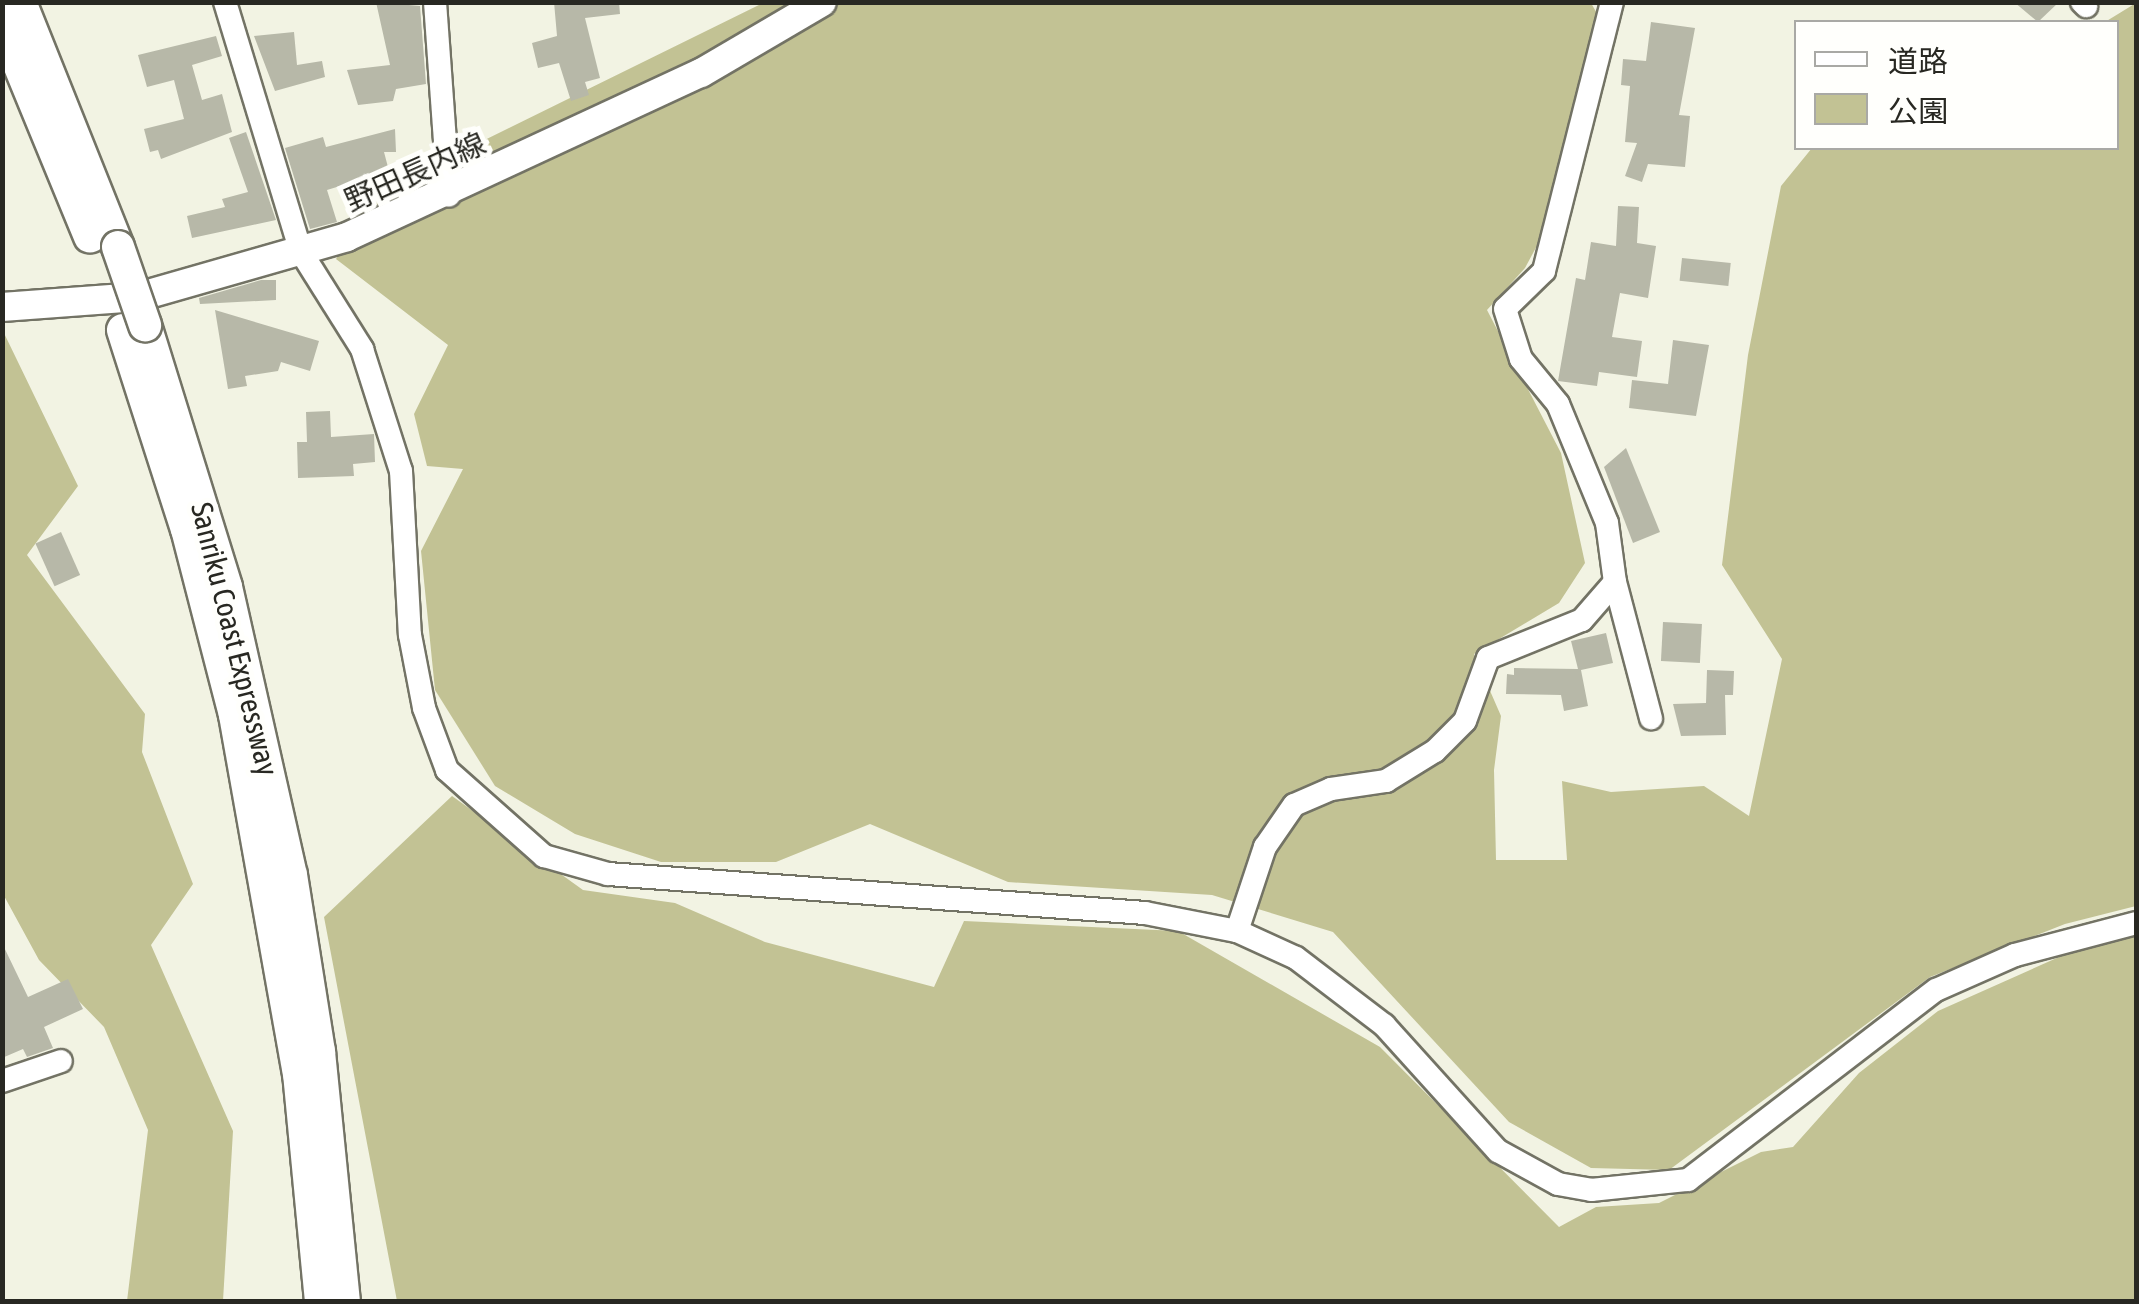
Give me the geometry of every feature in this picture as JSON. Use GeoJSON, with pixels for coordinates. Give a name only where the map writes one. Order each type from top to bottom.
{"type":"FeatureCollection","features":[{"type":"Feature","properties":{"kind":"highway","name":"Sanriku Coast Expressway"},"geometry":{"type":"LineString","coordinates":[[20,2],[226,587],[287,856],[319,1052],[344,1302]]}},
{"type":"Feature","properties":{"kind":"highway","name":"Sanriku Coast Expressway"},"geometry":{"type":"LineString","coordinates":[[2,23],[108,251]]}},
{"type":"Feature","properties":{"kind":"highway","name":"Sanriku Coast Expressway"},"geometry":{"type":"LineString","coordinates":[[134,327],[234,715],[299,1073],[322,1302]]}},
{"type":"Feature","properties":{"kind":"main road","name":"野田長内線"},"geometry":{"type":"LineString","coordinates":[[2,306],[138,298],[300,252],[449,195],[700,73],[822,2]]}},
{"type":"Feature","properties":{"kind":"street"},"geometry":{"type":"LineString","coordinates":[[225,2],[300,252],[362,349],[401,471],[410,635],[424,708],[447,770],[544,856],[608,874],[1144,913],[1237,932],[1296,958],[1384,1025],[1498,1151],[1558,1184],[1624,1191],[1688,1180],[1936,990],[2015,956],[2136,923]]}},
{"type":"Feature","properties":{"kind":"street"},"geometry":{"type":"LineString","coordinates":[[435,2],[449,195]]}},
{"type":"Feature","properties":{"kind":"street"},"geometry":{"type":"LineString","coordinates":[[1612,2],[1544,271],[1504,309],[1521,359],[1558,404],[1607,523],[1615,582],[1651,718]]}},
{"type":"Feature","properties":{"kind":"street"},"geometry":{"type":"LineString","coordinates":[[1237,932],[1266,847],[1294,805],[1330,790],[1386,780],[1435,751],[1464,721],[1488,658],[1582,620],[1615,582]]}},
{"type":"Feature","properties":{"kind":"street"},"geometry":{"type":"LineString","coordinates":[[2,1081],[62,1061]]}},
{"type":"Feature","properties":{"kind":"green space"},"geometry":{"type":"Polygon","coordinates":[[[763,3],[1591,3],[1606,29],[1583,160],[1525,268],[1487,310],[1561,453],[1585,563],[1559,603],[1474,654],[1501,716],[1494,770],[1496,860],[1567,860],[1562,781],[1611,792],[1704,786],[1749,816],[1782,659],[1722,565],[1748,355],[1781,186],[1810,150],[2119,150],[2119,20],[2108,20],[2136,3],[2136,906],[2065,924],[1930,977],[1669,1170],[1591,1168],[1509,1122],[1333,932],[1212,895],[1008,882],[870,824],[776,862],[661,862],[575,834],[495,786],[435,690],[421,551],[463,469],[427,466],[414,414],[448,345],[336,259],[377,193],[763,3]]]}},
{"type":"Feature","properties":{"kind":"green space"},"geometry":{"type":"Polygon","coordinates":[[[2,329],[78,486],[27,555],[145,714],[142,752],[193,884],[151,945],[233,1131],[223,1301],[127,1301],[148,1130],[104,1027],[39,960],[3,894],[2,329]]]}},
{"type":"Feature","properties":{"kind":"green space"},"geometry":{"type":"Polygon","coordinates":[[[452,796],[583,890],[675,903],[765,942],[934,987],[964,921],[1178,931],[1380,1047],[1559,1227],[1596,1207],[1659,1203],[1761,1152],[1793,1147],[1859,1073],[1938,1011],[2077,949],[2136,936],[2136,1301],[397,1301],[324,917],[452,796]]]}},
{"type":"Feature","properties":{"kind":"building"},"geometry":{"type":"Polygon","coordinates":[[[376,2],[420,6],[426,84],[396,89],[393,101],[358,105],[347,70],[390,65],[376,2]]]}},
{"type":"Feature","properties":{"kind":"building"},"geometry":{"type":"Polygon","coordinates":[[[554,2],[619,2],[620,14],[585,18],[600,78],[585,82],[589,95],[571,101],[559,63],[538,68],[532,43],[557,36],[554,2]]]}},
{"type":"Feature","properties":{"kind":"building"},"geometry":{"type":"Polygon","coordinates":[[[2014,2],[2059,2],[2040,20],[2014,2]]]}},
{"type":"Feature","properties":{"kind":"building"},"geometry":{"type":"Polygon","coordinates":[[[1651,22],[1695,28],[1679,115],[1690,116],[1685,167],[1648,164],[1642,182],[1625,176],[1637,143],[1625,142],[1630,86],[1621,85],[1623,59],[1646,61],[1651,22]]]}},
{"type":"Feature","properties":{"kind":"building"},"geometry":{"type":"Polygon","coordinates":[[[294,32],[297,65],[322,61],[325,77],[275,91],[254,36],[294,32]]]}},
{"type":"Feature","properties":{"kind":"building"},"geometry":{"type":"Polygon","coordinates":[[[216,36],[222,56],[192,65],[202,100],[222,94],[232,132],[161,159],[158,150],[150,152],[144,129],[184,119],[174,80],[147,87],[138,55],[216,36]]]}},
{"type":"Feature","properties":{"kind":"building"},"geometry":{"type":"Polygon","coordinates":[[[395,129],[396,152],[384,152],[389,171],[327,190],[337,222],[310,229],[285,148],[323,137],[326,147],[395,129]]]}},
{"type":"Feature","properties":{"kind":"building"},"geometry":{"type":"Polygon","coordinates":[[[246,132],[276,220],[192,238],[187,216],[225,207],[222,199],[248,192],[229,138],[246,132]]]}},
{"type":"Feature","properties":{"kind":"building"},"geometry":{"type":"Polygon","coordinates":[[[1618,206],[1639,207],[1637,243],[1656,246],[1648,298],[1620,293],[1612,337],[1642,341],[1637,377],[1599,372],[1597,386],[1558,381],[1576,278],[1585,280],[1591,242],[1616,246],[1618,206]]]}},
{"type":"Feature","properties":{"kind":"building"},"geometry":{"type":"Polygon","coordinates":[[[1682,258],[1731,263],[1728,286],[1680,281],[1682,258]]]}},
{"type":"Feature","properties":{"kind":"building"},"geometry":{"type":"Polygon","coordinates":[[[261,280],[276,280],[276,300],[200,304],[199,298],[261,280]]]}},
{"type":"Feature","properties":{"kind":"building"},"geometry":{"type":"Polygon","coordinates":[[[215,310],[319,341],[310,371],[281,362],[278,371],[245,376],[247,386],[228,389],[215,310]]]}},
{"type":"Feature","properties":{"kind":"building"},"geometry":{"type":"Polygon","coordinates":[[[1673,340],[1709,345],[1696,416],[1629,408],[1632,380],[1668,384],[1673,340]]]}},
{"type":"Feature","properties":{"kind":"building"},"geometry":{"type":"Polygon","coordinates":[[[330,411],[331,437],[374,434],[375,462],[353,464],[354,476],[298,478],[297,442],[307,442],[306,412],[330,411]]]}},
{"type":"Feature","properties":{"kind":"building"},"geometry":{"type":"Polygon","coordinates":[[[1626,448],[1660,532],[1633,543],[1604,467],[1626,448]]]}},
{"type":"Feature","properties":{"kind":"building"},"geometry":{"type":"Polygon","coordinates":[[[61,532],[80,575],[55,586],[35,543],[61,532]]]}},
{"type":"Feature","properties":{"kind":"building"},"geometry":{"type":"Polygon","coordinates":[[[1663,622],[1702,624],[1700,663],[1661,661],[1663,622]]]}},
{"type":"Feature","properties":{"kind":"building"},"geometry":{"type":"Polygon","coordinates":[[[1606,633],[1613,663],[1581,670],[1588,706],[1564,711],[1561,695],[1506,694],[1507,674],[1514,675],[1514,668],[1578,669],[1571,641],[1606,633]]]}},
{"type":"Feature","properties":{"kind":"building"},"geometry":{"type":"Polygon","coordinates":[[[1707,670],[1734,671],[1733,695],[1725,695],[1726,735],[1681,736],[1673,704],[1706,703],[1707,670]]]}},
{"type":"Feature","properties":{"kind":"building"},"geometry":{"type":"Polygon","coordinates":[[[2,943],[28,997],[68,979],[83,1009],[44,1027],[53,1048],[27,1057],[23,1049],[2,1058],[2,943]]]}}]}
